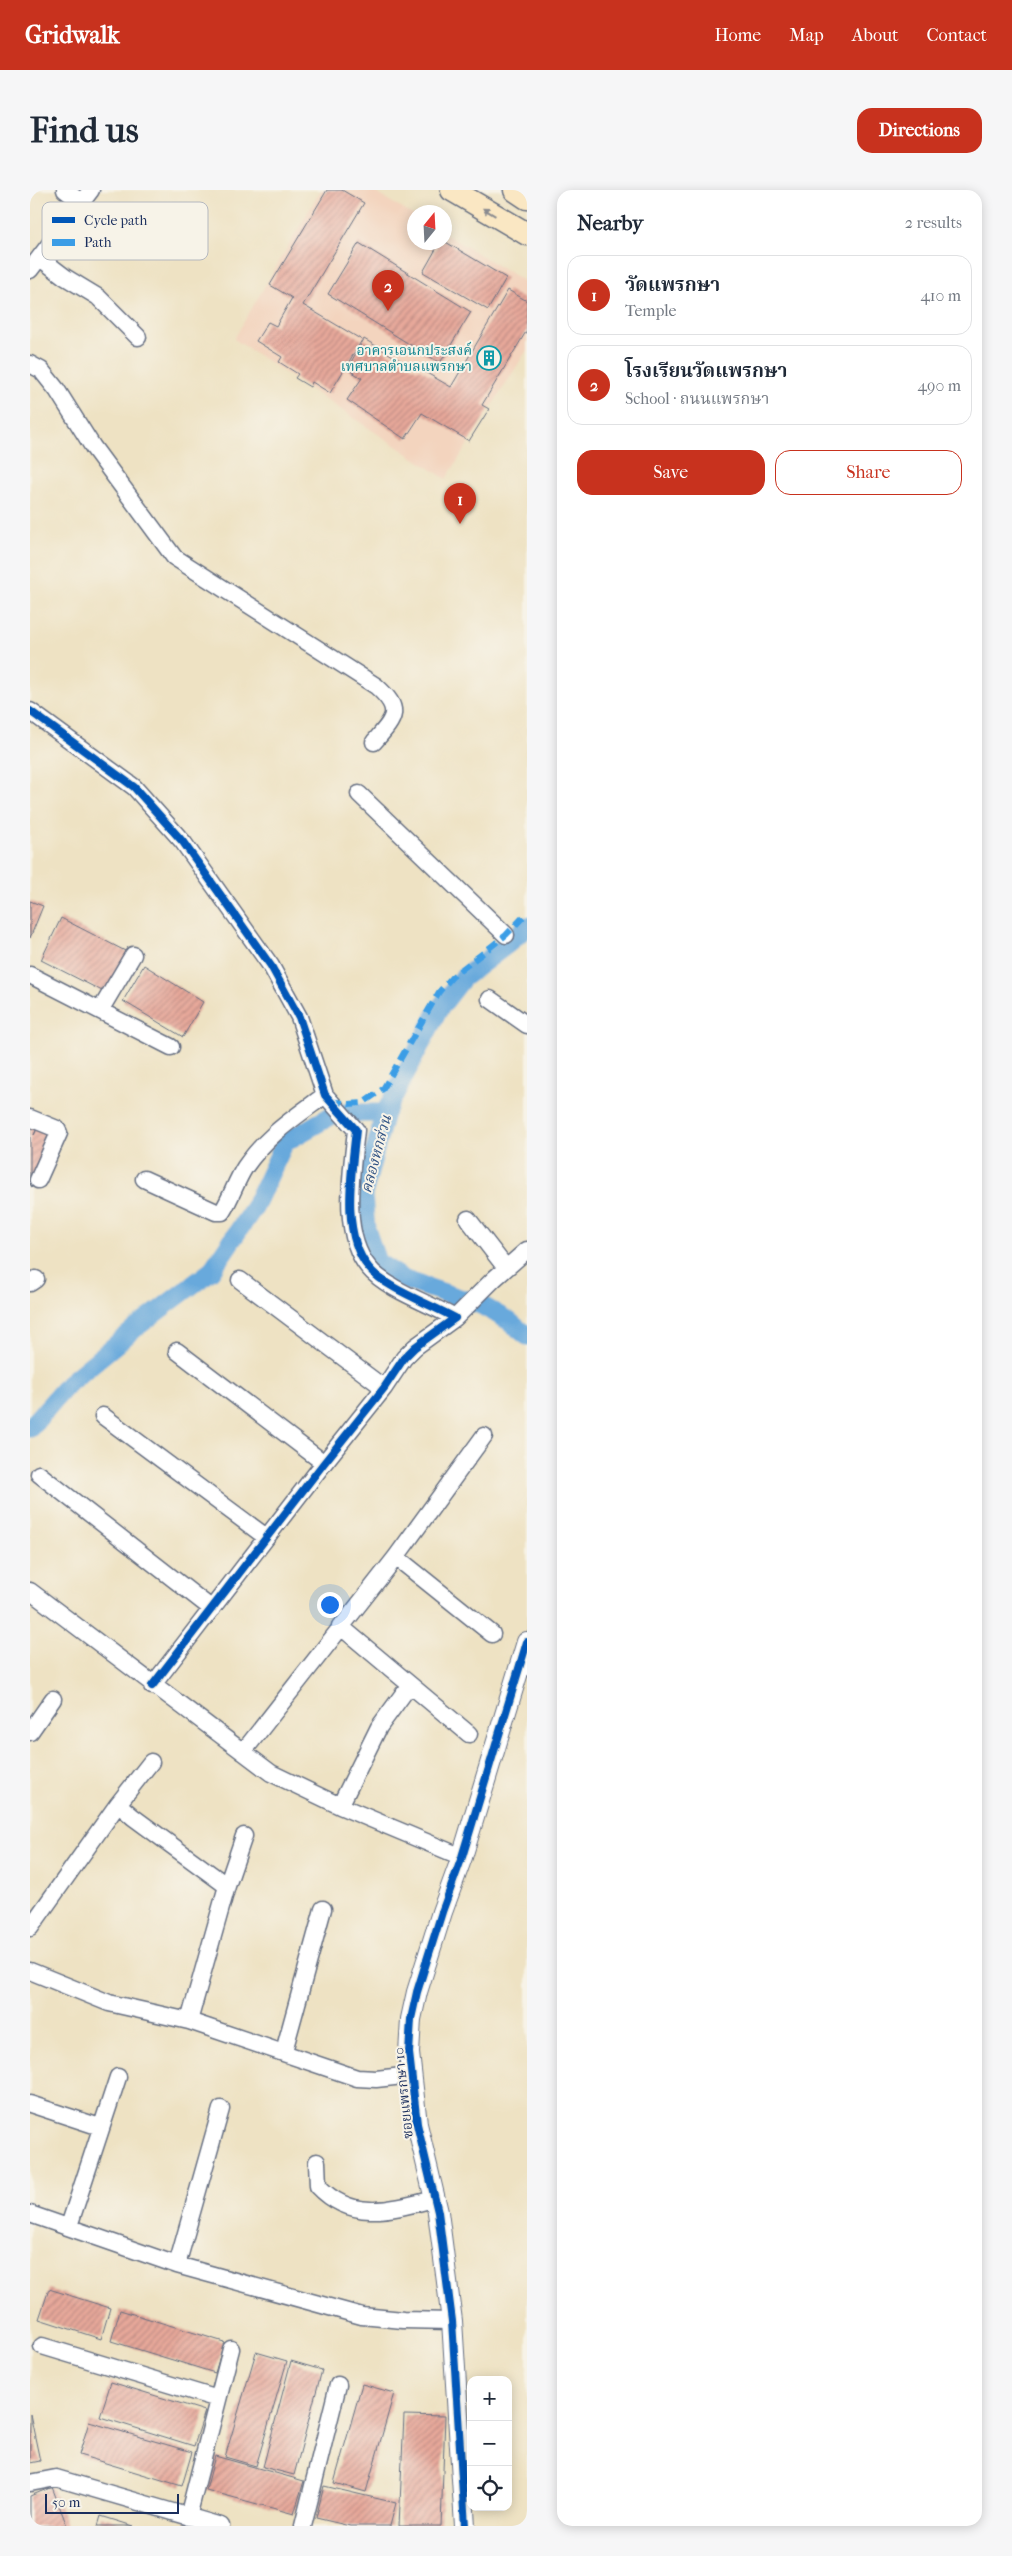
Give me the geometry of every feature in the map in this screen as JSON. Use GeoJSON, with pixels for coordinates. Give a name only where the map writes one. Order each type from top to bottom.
{"type":"FeatureCollection","features":[{"type":"Feature","properties":{"kind":"main road"},"geometry":{"type":"LineString","coordinates":[[452,190],[527,234]]}},
{"type":"Feature","properties":{"kind":"main road"},"geometry":{"type":"LineString","coordinates":[[515,190],[527,198]]}},
{"type":"Feature","properties":{"kind":"street"},"geometry":{"type":"LineString","coordinates":[[65,190],[86,196]]}},
{"type":"Feature","properties":{"kind":"street"},"geometry":{"type":"LineString","coordinates":[[35,264],[65,277],[98,297],[138,337]]}},
{"type":"Feature","properties":{"kind":"street"},"geometry":{"type":"LineString","coordinates":[[30,364],[41,370],[57,390],[93,446],[174,557],[376,686],[390,698],[394,710],[392,721],[374,742]]}},
{"type":"Feature","properties":{"kind":"street"},"geometry":{"type":"LineString","coordinates":[[30,711],[134,787],[183,842],[271,966],[299,1017],[329,1101],[356,1130],[349,1205],[358,1248],[369,1269],[395,1288],[459,1315]]}},
{"type":"Feature","properties":{"kind":"street"},"geometry":{"type":"LineString","coordinates":[[359,794],[506,935]]}},
{"type":"Feature","properties":{"kind":"street"},"geometry":{"type":"LineString","coordinates":[[101,1009],[133,955]]}},
{"type":"Feature","properties":{"kind":"street"},"geometry":{"type":"LineString","coordinates":[[30,975],[101,1009],[171,1047]]}},
{"type":"Feature","properties":{"kind":"street"},"geometry":{"type":"LineString","coordinates":[[490,999],[527,1025]]}},
{"type":"Feature","properties":{"kind":"street"},"geometry":{"type":"LineString","coordinates":[[144,1179],[216,1212],[222,1212],[245,1168],[278,1128],[329,1101]]}},
{"type":"Feature","properties":{"kind":"street"},"geometry":{"type":"LineString","coordinates":[[30,1118],[57,1129],[59,1133],[38,1180]]}},
{"type":"Feature","properties":{"kind":"street"},"geometry":{"type":"LineString","coordinates":[[468,1219],[500,1273]]}},
{"type":"Feature","properties":{"kind":"street"},"geometry":{"type":"LineString","coordinates":[[152,1686],[324,1462],[384,1388],[404,1358],[415,1347],[459,1315],[500,1273],[527,1250]]}},
{"type":"Feature","properties":{"kind":"street"},"geometry":{"type":"LineString","coordinates":[[240,1280],[384,1388]]}},
{"type":"Feature","properties":{"kind":"street"},"geometry":{"type":"LineString","coordinates":[[177,1351],[324,1462]]}},
{"type":"Feature","properties":{"kind":"street"},"geometry":{"type":"LineString","coordinates":[[103,1416],[266,1537]]}},
{"type":"Feature","properties":{"kind":"street"},"geometry":{"type":"LineString","coordinates":[[243,1752],[396,1557],[484,1436]]}},
{"type":"Feature","properties":{"kind":"street"},"geometry":{"type":"LineString","coordinates":[[39,1474],[212,1609]]}},
{"type":"Feature","properties":{"kind":"street"},"geometry":{"type":"LineString","coordinates":[[396,1557],[492,1634]]}},
{"type":"Feature","properties":{"kind":"street"},"geometry":{"type":"LineString","coordinates":[[30,1592],[152,1686],[271,1773],[340,1806],[462,1857]]}},
{"type":"Feature","properties":{"kind":"street"},"geometry":{"type":"LineString","coordinates":[[340,1626],[409,1686],[469,1734]]}},
{"type":"Feature","properties":{"kind":"street","name":"ซอยแพรกษา 10"},"geometry":{"type":"LineString","coordinates":[[465,2526],[452,2321],[438,2212],[417,2124],[409,2053],[411,2019],[417,1992],[442,1912],[462,1857],[527,1642]]}},
{"type":"Feature","properties":{"kind":"street"},"geometry":{"type":"LineString","coordinates":[[340,1806],[379,1727],[409,1686]]}},
{"type":"Feature","properties":{"kind":"street"},"geometry":{"type":"LineString","coordinates":[[30,1732],[54,1699]]}},
{"type":"Feature","properties":{"kind":"street"},"geometry":{"type":"LineString","coordinates":[[30,1928],[118,1804],[151,1762]]}},
{"type":"Feature","properties":{"kind":"street"},"geometry":{"type":"LineString","coordinates":[[118,1804],[227,1886]]}},
{"type":"Feature","properties":{"kind":"street"},"geometry":{"type":"LineString","coordinates":[[189,2021],[227,1886],[244,1836]]}},
{"type":"Feature","properties":{"kind":"street"},"geometry":{"type":"LineString","coordinates":[[284,2051],[323,1910]]}},
{"type":"Feature","properties":{"kind":"street"},"geometry":{"type":"LineString","coordinates":[[30,1971],[109,2003],[189,2021],[284,2051],[357,2078],[376,2079],[412,2075]]}},
{"type":"Feature","properties":{"kind":"street"},"geometry":{"type":"LineString","coordinates":[[69,2226],[118,2077]]}},
{"type":"Feature","properties":{"kind":"street"},"geometry":{"type":"LineString","coordinates":[[30,2104],[100,2127]]}},
{"type":"Feature","properties":{"kind":"street"},"geometry":{"type":"LineString","coordinates":[[177,2265],[221,2109]]}},
{"type":"Feature","properties":{"kind":"street"},"geometry":{"type":"LineString","coordinates":[[317,2162],[318,2186],[328,2197],[349,2208],[367,2211],[394,2209],[434,2200]]}},
{"type":"Feature","properties":{"kind":"street"},"geometry":{"type":"LineString","coordinates":[[30,2214],[177,2265],[362,2316],[403,2320],[452,2321]]}},
{"type":"Feature","properties":{"kind":"street"},"geometry":{"type":"LineString","coordinates":[[42,2346],[218,2399]]}},
{"type":"Feature","properties":{"kind":"street"},"geometry":{"type":"LineString","coordinates":[[188,2516],[231,2349]]}},
{"type":"Feature","properties":{"kind":"street"},"geometry":{"type":"LineString","coordinates":[[303,2526],[338,2385]]}},
{"type":"Feature","properties":{"kind":"street"},"geometry":{"type":"LineString","coordinates":[[30,2483],[56,2478],[221,2526]]}},
{"type":"Feature","properties":{"kind":"shaded area"},"geometry":{"type":"Polygon","coordinates":[[[321,190],[372,190],[407,212],[407,250],[452,250],[452,238],[527,283],[527,350],[446,479],[234,339],[321,190]]]}},
{"type":"Feature","properties":{"kind":"building"},"geometry":{"type":"Polygon","coordinates":[[[327,190],[342,190],[364,203],[303,305],[362,340],[330,393],[312,382],[310,387],[295,378],[298,374],[279,362],[282,357],[256,341],[268,322],[276,326],[292,298],[270,285],[327,190]]]}},
{"type":"Feature","properties":{"kind":"building"},"geometry":{"type":"Polygon","coordinates":[[[359,243],[471,312],[440,363],[328,294],[359,243]]]}},
{"type":"Feature","properties":{"kind":"building"},"geometry":{"type":"Polygon","coordinates":[[[452,246],[506,278],[488,310],[423,272],[435,250],[452,250],[452,246]]]}},
{"type":"Feature","properties":{"kind":"building"},"geometry":{"type":"Polygon","coordinates":[[[508,290],[527,301],[527,330],[482,405],[489,409],[469,441],[422,413],[405,439],[347,400],[362,378],[347,369],[364,339],[417,370],[418,368],[451,387],[508,290]]]}},
{"type":"Feature","properties":{"kind":"building"},"geometry":{"type":"Polygon","coordinates":[[[30,901],[43,906],[30,938],[30,901]]]}},
{"type":"Feature","properties":{"kind":"building"},"geometry":{"type":"Polygon","coordinates":[[[61,918],[133,955],[112,996],[41,960],[61,918]]]}},
{"type":"Feature","properties":{"kind":"building"},"geometry":{"type":"Polygon","coordinates":[[[144,965],[203,1002],[183,1037],[123,1001],[144,965]]]}},
{"type":"Feature","properties":{"kind":"building"},"geometry":{"type":"Polygon","coordinates":[[[30,1118],[55,1129],[34,1178],[30,1176],[30,1118]]]}},
{"type":"Feature","properties":{"kind":"building"},"geometry":{"type":"Polygon","coordinates":[[[49,2289],[110,2308],[101,2339],[39,2319],[49,2289]]]}},
{"type":"Feature","properties":{"kind":"building"},"geometry":{"type":"Polygon","coordinates":[[[120,2310],[224,2342],[215,2373],[111,2341],[120,2310]]]}},
{"type":"Feature","properties":{"kind":"building"},"geometry":{"type":"Polygon","coordinates":[[[256,2352],[287,2361],[256,2466],[225,2457],[256,2352]]]}},
{"type":"Feature","properties":{"kind":"building"},"geometry":{"type":"Polygon","coordinates":[[[291,2361],[322,2370],[294,2475],[263,2467],[291,2361]]]}},
{"type":"Feature","properties":{"kind":"building"},"geometry":{"type":"Polygon","coordinates":[[[111,2382],[205,2411],[194,2446],[100,2417],[111,2382]]]}},
{"type":"Feature","properties":{"kind":"building"},"geometry":{"type":"Polygon","coordinates":[[[362,2384],[394,2393],[366,2492],[334,2483],[362,2384]]]}},
{"type":"Feature","properties":{"kind":"building"},"geometry":{"type":"Polygon","coordinates":[[[30,2414],[40,2461],[30,2463],[30,2414]]]}},
{"type":"Feature","properties":{"kind":"building"},"geometry":{"type":"Polygon","coordinates":[[[404,2415],[445,2416],[441,2526],[399,2526],[404,2415]]]}},
{"type":"Feature","properties":{"kind":"building"},"geometry":{"type":"Polygon","coordinates":[[[89,2422],[192,2452],[182,2486],[79,2455],[89,2422]]]}},
{"type":"Feature","properties":{"kind":"building"},"geometry":{"type":"Polygon","coordinates":[[[215,2456],[304,2481],[294,2514],[206,2490],[215,2456]]]}},
{"type":"Feature","properties":{"kind":"building"},"geometry":{"type":"Polygon","coordinates":[[[324,2486],[396,2503],[390,2526],[350,2526],[316,2518],[324,2486]]]}},
{"type":"Feature","properties":{"kind":"building"},"geometry":{"type":"Polygon","coordinates":[[[52,2487],[67,2526],[30,2526],[30,2496],[52,2487]]]}},
{"type":"Feature","properties":{"kind":"building"},"geometry":{"type":"Polygon","coordinates":[[[101,2516],[133,2526],[98,2526],[101,2516]]]}},
{"type":"Feature","properties":{"kind":"waterway","name":"คลองหกส่วน"},"geometry":{"type":"LineString","coordinates":[[527,926],[508,944],[463,978],[439,1009],[385,1113],[363,1195],[366,1229],[377,1262],[405,1280],[481,1305],[509,1321],[527,1336]]}},
{"type":"Feature","properties":{"kind":"waterway"},"geometry":{"type":"LineString","coordinates":[[30,1428],[69,1383],[137,1327],[211,1271],[255,1206],[285,1142],[336,1113],[385,1113]]}},
{"type":"Feature","properties":{"kind":"marked path"},"geometry":{"type":"LineString","coordinates":[[331,1101],[349,1104],[363,1103],[383,1089],[439,992],[452,977],[506,935],[527,913]]}},
{"type":"Feature","properties":{"kind":"cycle path"},"geometry":{"type":"LineString","coordinates":[[30,711],[134,787],[183,842],[271,966],[299,1017],[325,1095],[356,1130],[350,1201],[354,1238],[360,1254],[369,1268],[386,1283],[455,1318],[415,1347],[404,1358],[384,1388],[152,1686]]}},
{"type":"Feature","properties":{"kind":"cycle path"},"geometry":{"type":"LineString","coordinates":[[465,2526],[452,2321],[438,2212],[417,2124],[409,2053],[411,2019],[417,1992],[442,1912],[462,1857],[527,1642]]}},
{"type":"Feature","properties":{"kind":"place","name":"โรงเรียนวัดแพรกษา"},"geometry":{"type":"Point","coordinates":[388,311]}},
{"type":"Feature","properties":{"kind":"place","name":"อาคารเอนกประสงค์ เทศบาลตำบลแพรกษา"},"geometry":{"type":"Point","coordinates":[489,358]}},
{"type":"Feature","properties":{"kind":"place","name":"วัดแพรกษา"},"geometry":{"type":"Point","coordinates":[460,524]}}]}
